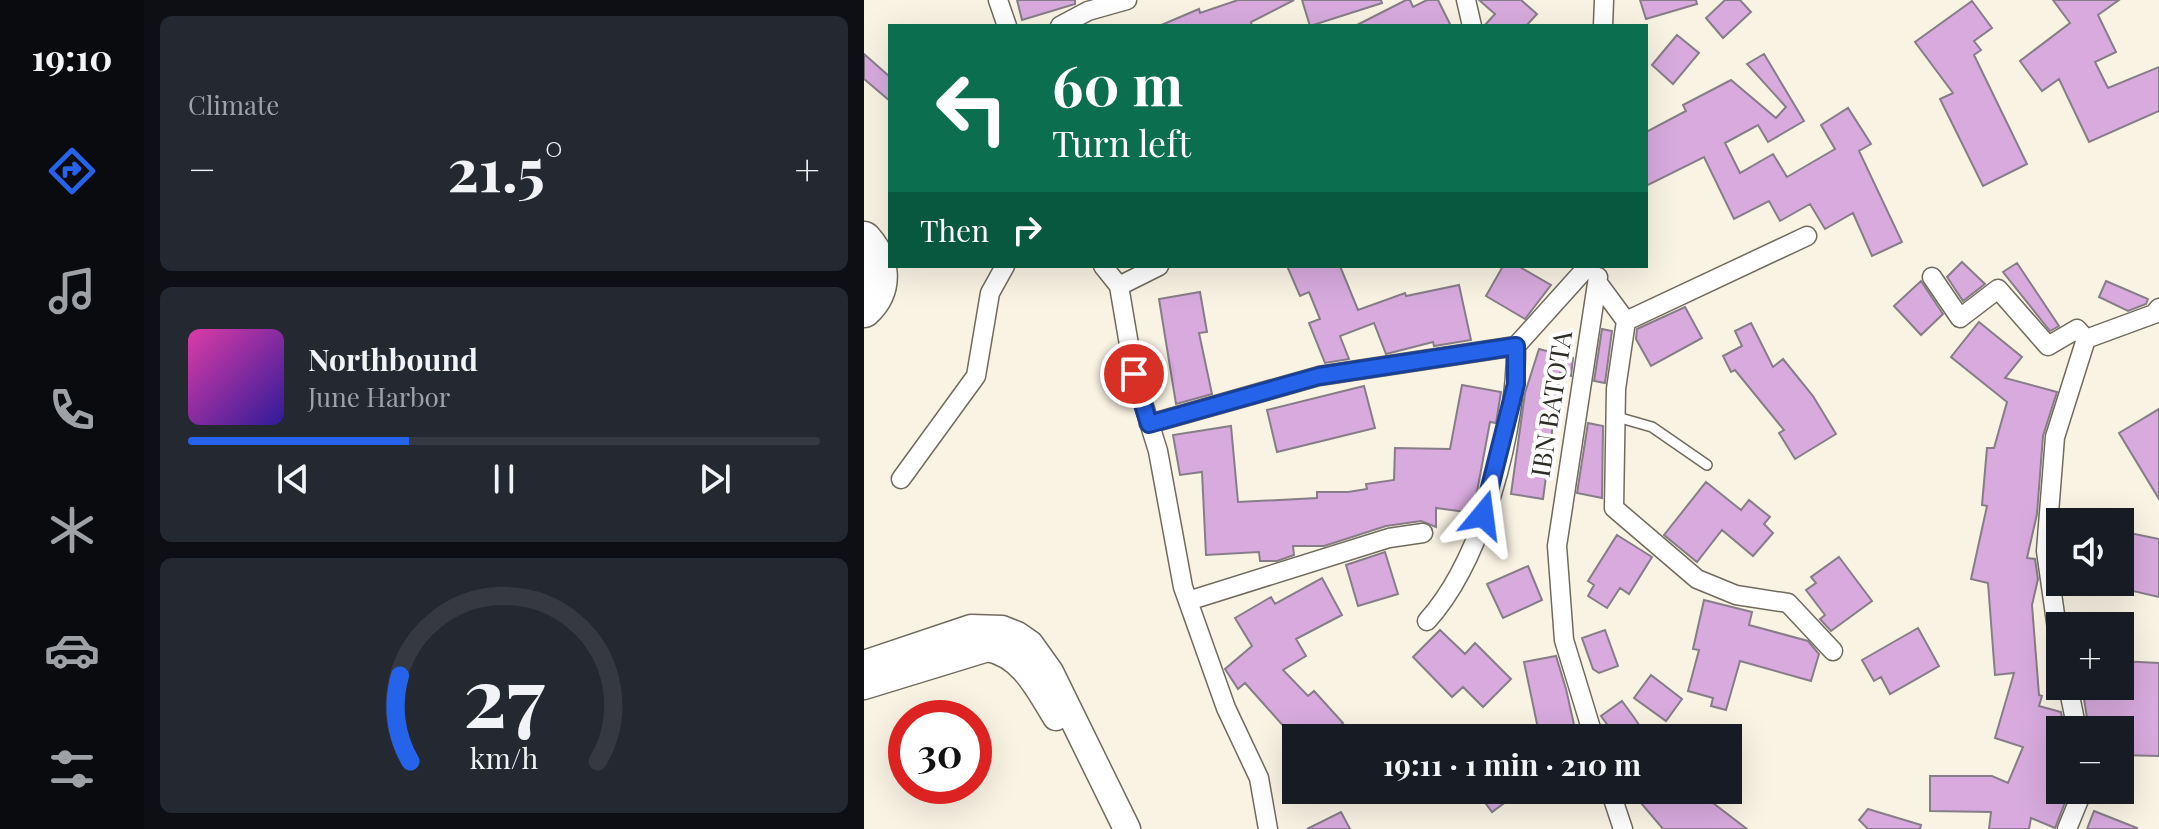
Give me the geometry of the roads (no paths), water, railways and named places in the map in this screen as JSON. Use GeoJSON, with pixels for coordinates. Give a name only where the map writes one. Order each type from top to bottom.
{"type":"FeatureCollection","features":[{"type":"Feature","properties":{"kind":"highway"},"geometry":{"type":"LineString","coordinates":[[864,239],[874,251],[881,279],[877,293],[864,310]]}},
{"type":"Feature","properties":{"kind":"street"},"geometry":{"type":"LineString","coordinates":[[998,0],[1006,24]]}},
{"type":"Feature","properties":{"kind":"street"},"geometry":{"type":"LineString","coordinates":[[1064,24],[1088,11],[1127,0]]}},
{"type":"Feature","properties":{"kind":"street"},"geometry":{"type":"LineString","coordinates":[[1466,0],[1472,24]]}},
{"type":"Feature","properties":{"kind":"street"},"geometry":{"type":"LineString","coordinates":[[1603,24],[1604,0]]}},
{"type":"Feature","properties":{"kind":"street"},"geometry":{"type":"LineString","coordinates":[[1626,321],[1807,236]]}},
{"type":"Feature","properties":{"kind":"street"},"geometry":{"type":"LineString","coordinates":[[901,479],[976,376],[990,293],[1004,268]]}},
{"type":"Feature","properties":{"kind":"street"},"geometry":{"type":"LineString","coordinates":[[1105,268],[1119,286],[1134,374],[1149,424],[1188,601],[1226,708],[1259,778],[1268,829]]}},
{"type":"Feature","properties":{"kind":"street"},"geometry":{"type":"LineString","coordinates":[[1119,286],[1155,268]]}},
{"type":"Feature","properties":{"kind":"street"},"geometry":{"type":"LineString","coordinates":[[1149,424],[1319,376],[1516,346],[1586,268]]}},
{"type":"Feature","properties":{"kind":"street"},"geometry":{"type":"LineString","coordinates":[[1598,274],[1626,321],[1616,389],[1614,508],[1697,579],[1736,595],[1788,603],[1833,651]]}},
{"type":"Feature","properties":{"kind":"street","name":"IBN BATOTA"},"geometry":{"type":"LineString","coordinates":[[1590,724],[1564,640],[1557,546],[1598,274]]}},
{"type":"Feature","properties":{"kind":"street"},"geometry":{"type":"LineString","coordinates":[[1932,277],[1960,318],[1998,289],[2048,346],[2077,329],[2086,339]]}},
{"type":"Feature","properties":{"kind":"street"},"geometry":{"type":"LineString","coordinates":[[2086,339],[2157,317]]}},
{"type":"Feature","properties":{"kind":"street"},"geometry":{"type":"LineString","coordinates":[[2055,612],[2046,551],[2055,437],[2086,339]]}},
{"type":"Feature","properties":{"kind":"street"},"geometry":{"type":"LineString","coordinates":[[1427,621],[1443,603],[1481,521],[1516,384],[1516,346]]}},
{"type":"Feature","properties":{"kind":"street"},"geometry":{"type":"LineString","coordinates":[[1188,601],[1389,538],[1423,533]]}},
{"type":"Feature","properties":{"kind":"street"},"geometry":{"type":"LineString","coordinates":[[864,664],[939,650],[983,638],[1002,629],[1017,635],[1040,657],[1127,829]]}},
{"type":"Feature","properties":{"kind":"street"},"geometry":{"type":"LineString","coordinates":[[864,686],[939,650]]}},
{"type":"Feature","properties":{"kind":"street"},"geometry":{"type":"LineString","coordinates":[[1615,804],[1623,829]]}},
{"type":"Feature","properties":{"kind":"street"},"geometry":{"type":"LineString","coordinates":[[2067,829],[2077,804]]}},
{"type":"Feature","properties":{"kind":"lane"},"geometry":{"type":"LineString","coordinates":[[1617,417],[1652,427],[1707,465]]}}]}
